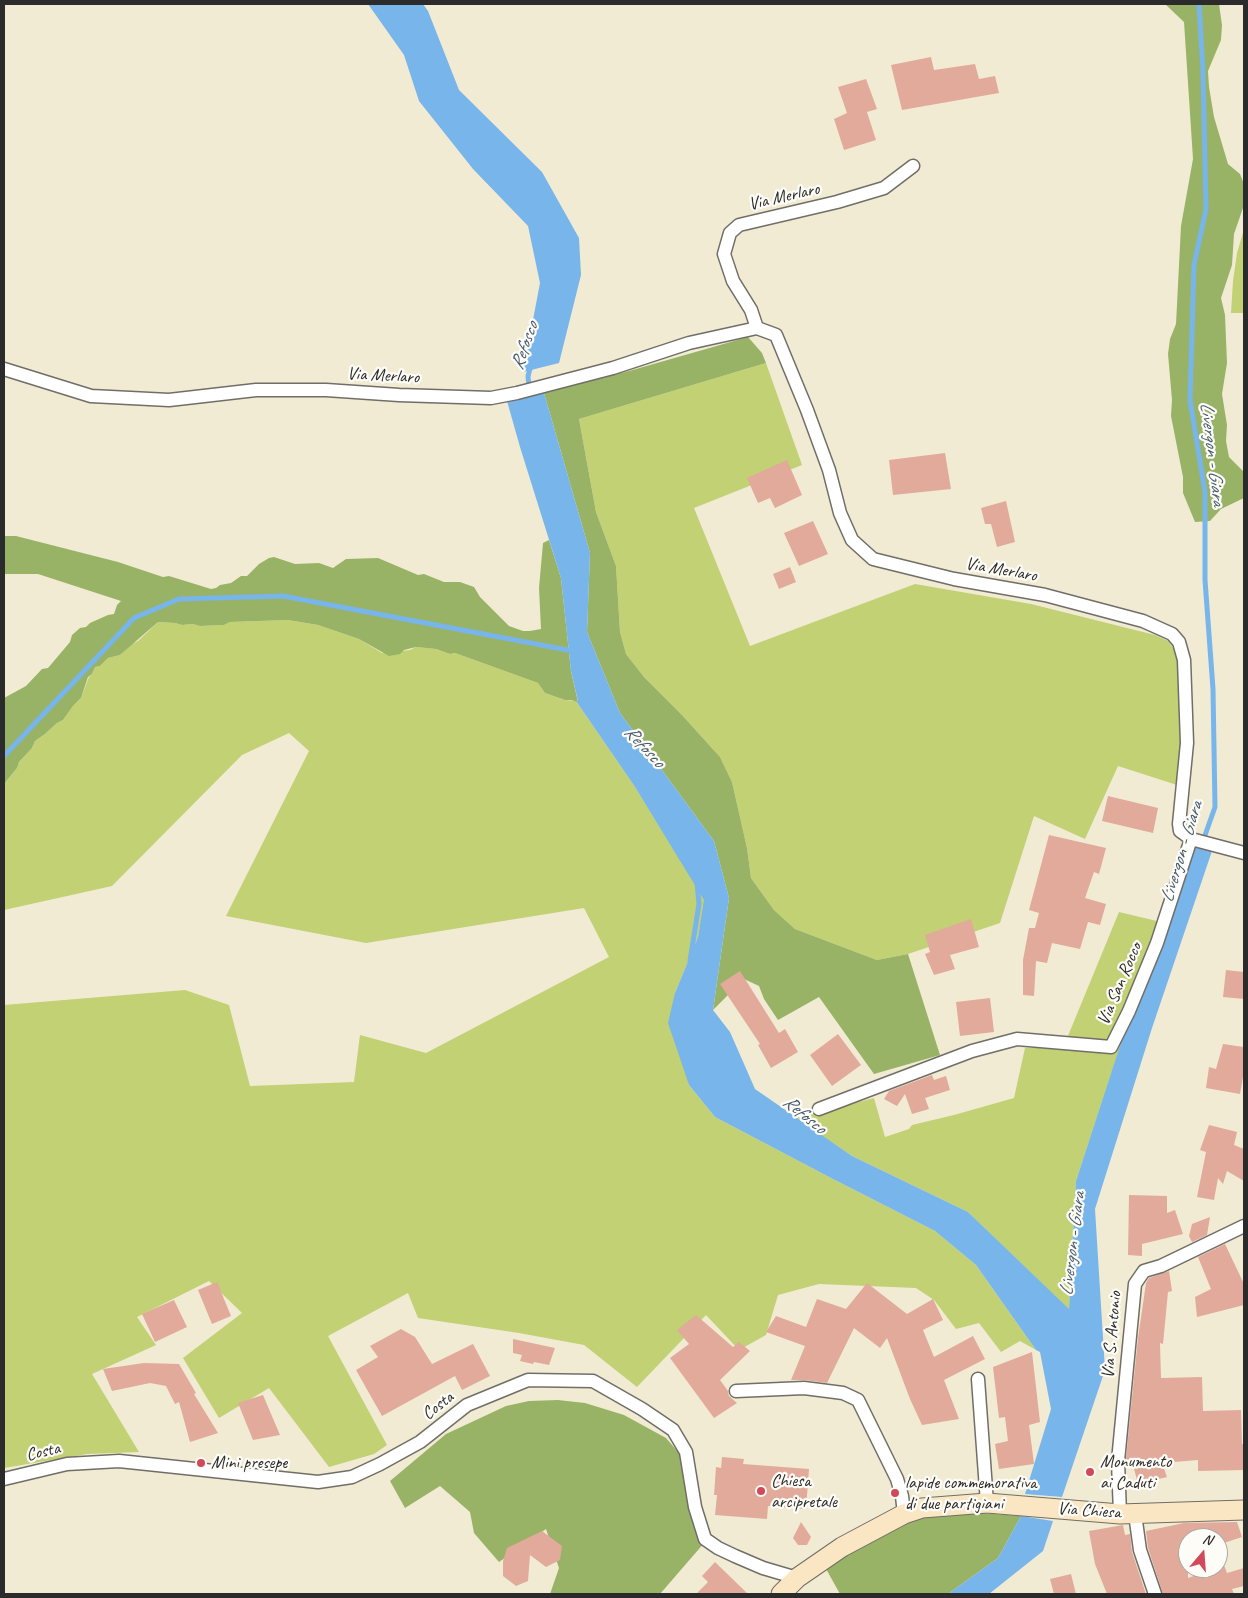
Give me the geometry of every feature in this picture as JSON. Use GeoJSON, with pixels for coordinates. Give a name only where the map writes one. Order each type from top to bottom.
{"type":"FeatureCollection","features":[{"type":"Feature","properties":{"kind":"main road","name":"Via Chiesa"},"geometry":{"type":"LineString","coordinates":[[781,1594],[798,1578],[842,1547],[904,1514],[922,1508],[987,1503],[1128,1514],[1244,1510]]}},
{"type":"Feature","properties":{"kind":"street","name":"Via Merlaro"},"geometry":{"type":"LineString","coordinates":[[757,328],[751,310],[733,281],[724,254],[730,233],[739,225],[837,202],[884,188],[913,166]]}},
{"type":"Feature","properties":{"kind":"street","name":"Via Merlaro"},"geometry":{"type":"LineString","coordinates":[[4,369],[91,396],[169,400],[256,390],[326,390],[491,398],[612,368],[689,343],[757,328],[776,335],[817,436],[829,470],[840,513],[852,540],[873,558],[954,579],[1045,595],[1143,621],[1172,634],[1179,642],[1184,660],[1187,743],[1179,824],[1180,831],[1191,839]]}},
{"type":"Feature","properties":{"kind":"street"},"geometry":{"type":"LineString","coordinates":[[1191,839],[1244,853]]}},
{"type":"Feature","properties":{"kind":"street","name":"Via San Rocco"},"geometry":{"type":"LineString","coordinates":[[818,1109],[972,1051],[1017,1038],[1111,1047],[1129,1011],[1157,942],[1191,839]]}},
{"type":"Feature","properties":{"kind":"street","name":"Via S. Antonio"},"geometry":{"type":"LineString","coordinates":[[1155,1594],[1128,1514],[1118,1461],[1135,1284],[1144,1271],[1161,1266],[1244,1226]]}},
{"type":"Feature","properties":{"kind":"street"},"geometry":{"type":"LineString","coordinates":[[978,1379],[987,1503]]}},
{"type":"Feature","properties":{"kind":"street","name":"Costa"},"geometry":{"type":"LineString","coordinates":[[4,1479],[67,1464],[119,1461],[318,1482],[352,1477],[420,1442],[467,1405],[528,1380],[593,1381],[642,1409],[673,1430],[686,1452],[695,1507],[705,1539],[718,1548],[763,1568],[798,1578]]}},
{"type":"Feature","properties":{"kind":"street"},"geometry":{"type":"LineString","coordinates":[[736,1391],[804,1388],[843,1393],[858,1400],[897,1479],[902,1496],[904,1514]]}},
{"type":"Feature","properties":{"kind":"green space"},"geometry":{"type":"Polygon","coordinates":[[[1165,4],[1219,4],[1222,25],[1221,40],[1208,71],[1209,87],[1214,117],[1228,164],[1240,174],[1244,184],[1244,205],[1234,234],[1232,265],[1221,298],[1225,315],[1227,363],[1222,394],[1227,425],[1226,441],[1229,457],[1244,472],[1244,498],[1221,509],[1210,521],[1195,522],[1183,493],[1183,477],[1171,416],[1172,400],[1168,354],[1170,339],[1176,324],[1181,226],[1193,159],[1184,22],[1165,4]]]}},
{"type":"Feature","properties":{"kind":"green space"},"geometry":{"type":"Polygon","coordinates":[[[1244,229],[1244,313],[1231,313],[1237,253],[1244,229]]]}},
{"type":"Feature","properties":{"kind":"green space"},"geometry":{"type":"Polygon","coordinates":[[[748,337],[762,353],[766,363],[579,419],[596,512],[616,566],[620,632],[626,654],[644,677],[720,757],[732,782],[747,848],[751,878],[774,910],[795,929],[877,960],[908,954],[940,1055],[874,1074],[819,997],[778,1020],[764,999],[759,986],[744,979],[713,1010],[729,898],[714,841],[620,713],[587,632],[590,553],[544,393],[748,337]]]}},
{"type":"Feature","properties":{"kind":"green space"},"geometry":{"type":"Polygon","coordinates":[[[766,363],[802,465],[694,508],[750,646],[915,584],[1031,604],[1155,635],[1168,641],[1174,649],[1178,665],[1181,742],[1177,785],[1118,766],[1085,839],[1034,816],[1000,923],[908,954],[877,960],[795,929],[774,910],[751,878],[747,848],[732,782],[720,757],[644,677],[626,654],[620,632],[616,566],[596,512],[579,419],[766,363]]]}},
{"type":"Feature","properties":{"kind":"green space"},"geometry":{"type":"Polygon","coordinates":[[[4,536],[16,536],[118,562],[163,577],[169,576],[211,589],[231,583],[241,576],[247,576],[259,564],[274,557],[295,564],[319,563],[333,568],[346,559],[378,558],[418,575],[424,574],[444,582],[460,582],[474,587],[480,597],[509,626],[523,631],[541,629],[539,588],[543,543],[549,540],[561,578],[571,671],[578,702],[545,693],[538,683],[455,653],[450,654],[436,649],[416,647],[404,650],[400,654],[389,656],[359,639],[318,625],[288,620],[230,622],[224,625],[200,626],[158,622],[120,655],[108,658],[100,666],[95,667],[92,674],[88,677],[81,698],[63,720],[35,741],[32,748],[19,762],[17,768],[4,784],[4,698],[26,686],[42,669],[48,668],[70,642],[72,635],[80,628],[114,614],[117,605],[121,601],[38,574],[4,574],[4,536]]]}},
{"type":"Feature","properties":{"kind":"green space"},"geometry":{"type":"Polygon","coordinates":[[[288,620],[318,625],[359,639],[382,653],[410,650],[416,647],[436,649],[450,654],[455,653],[538,683],[545,693],[565,700],[576,701],[635,787],[705,900],[698,937],[675,993],[689,1085],[715,1117],[935,1231],[976,1265],[1036,1350],[1020,1341],[1001,1352],[979,1323],[956,1329],[934,1300],[916,1288],[819,1284],[778,1295],[766,1335],[739,1350],[706,1315],[637,1387],[584,1345],[418,1318],[408,1293],[328,1336],[387,1445],[374,1454],[329,1467],[269,1388],[219,1418],[183,1358],[242,1313],[209,1281],[137,1317],[156,1345],[92,1374],[139,1452],[87,1454],[4,1468],[4,1005],[185,990],[229,1005],[250,1086],[354,1082],[360,1035],[426,1053],[609,957],[584,908],[366,943],[226,916],[309,751],[289,733],[242,755],[112,886],[4,910],[4,784],[17,768],[19,762],[32,748],[35,741],[63,720],[81,698],[95,667],[100,666],[108,658],[120,655],[158,622],[200,626],[224,625],[230,622],[288,620]]]}},
{"type":"Feature","properties":{"kind":"green space"},"geometry":{"type":"Polygon","coordinates":[[[1119,912],[1161,922],[1076,1181],[1069,1310],[968,1212],[852,1156],[796,1118],[874,1098],[885,1137],[909,1129],[912,1125],[1014,1098],[1025,1048],[1063,1048],[1119,912]]]}},
{"type":"Feature","properties":{"kind":"green space"},"geometry":{"type":"Polygon","coordinates":[[[558,1400],[585,1403],[624,1415],[666,1438],[685,1460],[694,1525],[705,1542],[660,1594],[550,1594],[559,1568],[546,1529],[499,1562],[474,1533],[470,1512],[440,1486],[405,1508],[390,1481],[446,1434],[506,1406],[529,1401],[558,1400]]]}},
{"type":"Feature","properties":{"kind":"green space"},"geometry":{"type":"Polygon","coordinates":[[[918,1512],[966,1512],[1021,1516],[998,1558],[948,1594],[840,1594],[825,1567],[918,1512]]]}},
{"type":"Feature","properties":{"kind":"water"},"geometry":{"type":"Polygon","coordinates":[[[368,4],[423,4],[428,11],[459,90],[542,172],[579,238],[581,275],[559,363],[523,372],[540,283],[528,226],[473,169],[419,101],[404,55],[368,4]]]}},
{"type":"Feature","properties":{"kind":"water"},"geometry":{"type":"Polygon","coordinates":[[[544,393],[590,553],[587,632],[620,713],[714,841],[729,898],[713,1010],[730,1032],[755,1089],[852,1156],[968,1212],[1069,1309],[1076,1181],[1185,846],[1212,851],[1152,1028],[1095,1209],[1105,1370],[1062,1497],[1025,1494],[1051,1409],[1040,1352],[1036,1350],[976,1265],[935,1231],[715,1117],[689,1085],[668,1023],[675,993],[698,937],[704,900],[635,787],[576,701],[578,701],[571,671],[561,578],[507,401],[544,393]]]}},
{"type":"Feature","properties":{"kind":"water"},"geometry":{"type":"Polygon","coordinates":[[[1021,1516],[1053,1521],[1043,1551],[989,1594],[948,1594],[998,1558],[1021,1516]]]}},
{"type":"Feature","properties":{"kind":"building"},"geometry":{"type":"Polygon","coordinates":[[[931,57],[934,70],[975,64],[979,79],[995,76],[999,93],[902,110],[891,65],[931,57]]]}},
{"type":"Feature","properties":{"kind":"building"},"geometry":{"type":"Polygon","coordinates":[[[866,79],[877,109],[867,112],[876,140],[844,150],[834,119],[847,113],[838,87],[866,79]]]}},
{"type":"Feature","properties":{"kind":"building"},"geometry":{"type":"Polygon","coordinates":[[[945,453],[951,489],[893,495],[889,460],[945,453]]]}},
{"type":"Feature","properties":{"kind":"building"},"geometry":{"type":"Polygon","coordinates":[[[787,460],[802,495],[775,508],[770,498],[758,503],[747,478],[787,460]]]}},
{"type":"Feature","properties":{"kind":"building"},"geometry":{"type":"Polygon","coordinates":[[[1006,501],[1015,542],[997,547],[991,524],[985,524],[981,508],[1006,501]]]}},
{"type":"Feature","properties":{"kind":"building"},"geometry":{"type":"Polygon","coordinates":[[[813,521],[828,554],[799,566],[784,533],[813,521]]]}},
{"type":"Feature","properties":{"kind":"building"},"geometry":{"type":"Polygon","coordinates":[[[790,567],[796,582],[779,589],[773,574],[790,567]]]}},
{"type":"Feature","properties":{"kind":"building"},"geometry":{"type":"Polygon","coordinates":[[[1108,796],[1158,808],[1153,833],[1102,821],[1108,796]]]}},
{"type":"Feature","properties":{"kind":"building"},"geometry":{"type":"Polygon","coordinates":[[[1049,835],[1106,848],[1099,874],[1094,872],[1085,898],[1106,904],[1100,925],[1088,922],[1080,949],[1052,943],[1047,963],[1036,961],[1034,996],[1023,995],[1023,960],[1029,928],[1035,928],[1039,913],[1029,910],[1049,835]]]}},
{"type":"Feature","properties":{"kind":"building"},"geometry":{"type":"Polygon","coordinates":[[[971,919],[979,947],[950,955],[955,969],[934,975],[925,954],[930,952],[925,935],[971,919]]]}},
{"type":"Feature","properties":{"kind":"building"},"geometry":{"type":"Polygon","coordinates":[[[1226,970],[1244,972],[1244,999],[1223,997],[1226,970]]]}},
{"type":"Feature","properties":{"kind":"building"},"geometry":{"type":"Polygon","coordinates":[[[740,971],[779,1033],[785,1029],[798,1052],[771,1068],[758,1045],[760,1044],[720,984],[740,971]]]}},
{"type":"Feature","properties":{"kind":"building"},"geometry":{"type":"Polygon","coordinates":[[[990,998],[994,1032],[960,1036],[956,1002],[990,998]]]}},
{"type":"Feature","properties":{"kind":"building"},"geometry":{"type":"Polygon","coordinates":[[[838,1034],[861,1065],[832,1086],[810,1055],[838,1034]]]}},
{"type":"Feature","properties":{"kind":"building"},"geometry":{"type":"Polygon","coordinates":[[[1223,1044],[1244,1047],[1244,1071],[1240,1094],[1206,1088],[1209,1067],[1216,1069],[1223,1044]]]}},
{"type":"Feature","properties":{"kind":"building"},"geometry":{"type":"Polygon","coordinates":[[[932,1075],[934,1080],[946,1076],[950,1090],[925,1098],[929,1109],[912,1114],[905,1094],[897,1106],[884,1099],[889,1091],[932,1075]]]}},
{"type":"Feature","properties":{"kind":"building"},"geometry":{"type":"Polygon","coordinates":[[[1209,1125],[1237,1132],[1234,1145],[1244,1149],[1244,1181],[1227,1171],[1223,1184],[1218,1178],[1214,1200],[1197,1197],[1206,1152],[1200,1150],[1209,1125]]]}},
{"type":"Feature","properties":{"kind":"building"},"geometry":{"type":"Polygon","coordinates":[[[1129,1195],[1167,1196],[1167,1213],[1175,1210],[1183,1234],[1142,1244],[1142,1256],[1128,1255],[1129,1195]]]}},
{"type":"Feature","properties":{"kind":"building"},"geometry":{"type":"Polygon","coordinates":[[[1210,1217],[1207,1235],[1192,1242],[1189,1236],[1192,1224],[1210,1217]]]}},
{"type":"Feature","properties":{"kind":"building"},"geometry":{"type":"Polygon","coordinates":[[[1225,1244],[1244,1284],[1244,1305],[1197,1317],[1195,1297],[1211,1289],[1198,1257],[1225,1244]]]}},
{"type":"Feature","properties":{"kind":"building"},"geometry":{"type":"Polygon","coordinates":[[[1169,1271],[1172,1291],[1168,1292],[1163,1344],[1160,1343],[1161,1378],[1202,1377],[1203,1411],[1241,1410],[1244,1470],[1198,1471],[1198,1460],[1162,1463],[1167,1477],[1138,1484],[1132,1461],[1127,1461],[1126,1458],[1138,1338],[1146,1283],[1149,1278],[1169,1271]]]}},
{"type":"Feature","properties":{"kind":"building"},"geometry":{"type":"Polygon","coordinates":[[[217,1282],[231,1316],[212,1324],[198,1290],[217,1282]]]}},
{"type":"Feature","properties":{"kind":"building"},"geometry":{"type":"Polygon","coordinates":[[[867,1283],[907,1314],[933,1299],[943,1320],[923,1330],[934,1357],[973,1336],[985,1359],[944,1380],[959,1419],[922,1425],[887,1338],[880,1348],[854,1328],[827,1383],[791,1380],[805,1346],[766,1332],[776,1316],[806,1327],[817,1299],[846,1309],[867,1283]]]}},
{"type":"Feature","properties":{"kind":"building"},"geometry":{"type":"Polygon","coordinates":[[[174,1300],[187,1327],[155,1342],[142,1314],[174,1300]]]}},
{"type":"Feature","properties":{"kind":"building"},"geometry":{"type":"Polygon","coordinates":[[[696,1315],[733,1347],[739,1342],[750,1351],[720,1380],[728,1391],[729,1396],[737,1403],[714,1418],[670,1358],[689,1344],[677,1330],[696,1315]]]}},
{"type":"Feature","properties":{"kind":"building"},"geometry":{"type":"Polygon","coordinates":[[[401,1329],[415,1337],[432,1364],[473,1344],[490,1376],[462,1390],[455,1376],[382,1416],[356,1370],[378,1357],[370,1346],[401,1329]]]}},
{"type":"Feature","properties":{"kind":"building"},"geometry":{"type":"Polygon","coordinates":[[[513,1339],[555,1348],[549,1365],[520,1361],[522,1355],[513,1353],[513,1339]]]}},
{"type":"Feature","properties":{"kind":"building"},"geometry":{"type":"Polygon","coordinates":[[[1032,1352],[1040,1422],[1029,1425],[1034,1464],[999,1469],[995,1444],[1008,1441],[1005,1417],[999,1418],[993,1367],[1032,1352]]]}},
{"type":"Feature","properties":{"kind":"building"},"geometry":{"type":"Polygon","coordinates":[[[144,1363],[179,1364],[196,1393],[194,1394],[218,1433],[190,1442],[179,1402],[175,1404],[166,1386],[150,1383],[112,1391],[103,1369],[144,1363]]]}},
{"type":"Feature","properties":{"kind":"building"},"geometry":{"type":"Polygon","coordinates":[[[263,1395],[280,1435],[253,1440],[238,1403],[263,1395]]]}},
{"type":"Feature","properties":{"kind":"building","name":"Chiesa arcipretale"},"geometry":{"type":"Polygon","coordinates":[[[722,1457],[744,1459],[743,1464],[809,1469],[806,1509],[768,1506],[767,1519],[715,1515],[717,1495],[714,1495],[716,1467],[721,1468],[722,1457]]]}},
{"type":"Feature","properties":{"kind":"building"},"geometry":{"type":"Polygon","coordinates":[[[801,1522],[811,1537],[807,1545],[798,1545],[793,1538],[801,1522]]]}},
{"type":"Feature","properties":{"kind":"building"},"geometry":{"type":"Polygon","coordinates":[[[1237,1522],[1242,1537],[1228,1542],[1228,1528],[1178,1528],[1178,1578],[1228,1578],[1228,1573],[1244,1568],[1244,1586],[1232,1589],[1234,1594],[1163,1594],[1148,1548],[1146,1531],[1184,1523],[1237,1522]]]}},
{"type":"Feature","properties":{"kind":"building"},"geometry":{"type":"Polygon","coordinates":[[[1123,1525],[1125,1535],[1130,1534],[1132,1552],[1146,1594],[1107,1594],[1095,1564],[1089,1531],[1123,1525]]]}},
{"type":"Feature","properties":{"kind":"building"},"geometry":{"type":"Polygon","coordinates":[[[542,1531],[562,1546],[560,1560],[546,1567],[530,1555],[528,1581],[516,1586],[503,1576],[503,1561],[507,1548],[542,1531]]]}},
{"type":"Feature","properties":{"kind":"building"},"geometry":{"type":"Polygon","coordinates":[[[715,1562],[748,1594],[696,1594],[708,1582],[702,1576],[715,1562]]]}},
{"type":"Feature","properties":{"kind":"building"},"geometry":{"type":"Polygon","coordinates":[[[1071,1574],[1076,1594],[1054,1594],[1050,1579],[1071,1574]]]}},
{"type":"Feature","properties":{"kind":"waterway","name":"Livergon - Giara"},"geometry":{"type":"LineString","coordinates":[[1198,855],[1215,807],[1213,689],[1205,580],[1205,492],[1190,400],[1194,265],[1206,209],[1203,71],[1199,4]]}},
{"type":"Feature","properties":{"kind":"waterway","name":"Refosco"},"geometry":{"type":"LineString","coordinates":[[529,388],[528,376],[531,365]]}},
{"type":"Feature","properties":{"kind":"waterway"},"geometry":{"type":"LineString","coordinates":[[4,756],[134,618],[179,599],[283,596],[573,651]]}},
{"type":"Feature","properties":{"kind":"waterway","name":"Refosco"},"geometry":{"type":"LineString","coordinates":[[690,961],[699,904],[697,882]]}},
{"type":"Feature","properties":{"kind":"place","name":"Mini presepe"},"geometry":{"type":"Point","coordinates":[201,1463]}},
{"type":"Feature","properties":{"kind":"place","name":"Monumento ai Caduti"},"geometry":{"type":"Point","coordinates":[1090,1472]}},
{"type":"Feature","properties":{"kind":"place","name":"Chiesa arcipretale"},"geometry":{"type":"Point","coordinates":[761,1491]}},
{"type":"Feature","properties":{"kind":"place","name":"lapide commemorativa di due partigiani"},"geometry":{"type":"Point","coordinates":[895,1493]}}]}
